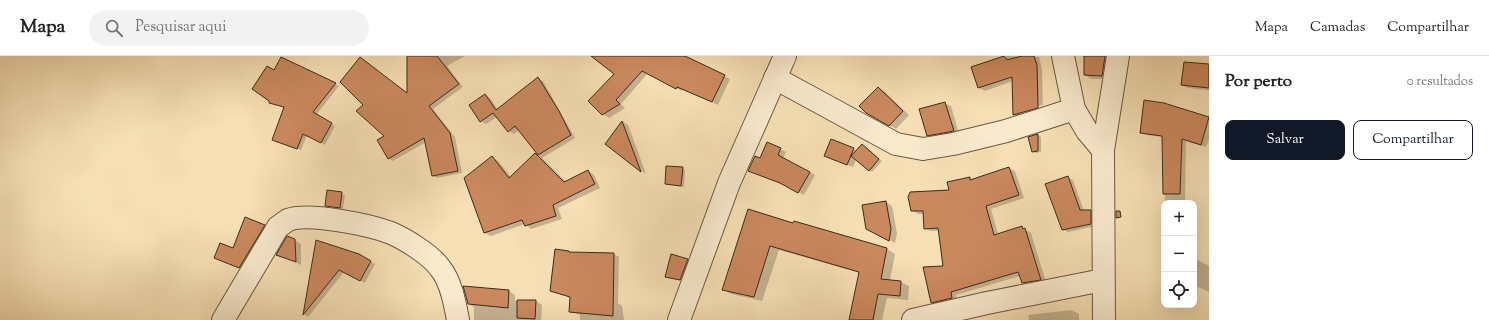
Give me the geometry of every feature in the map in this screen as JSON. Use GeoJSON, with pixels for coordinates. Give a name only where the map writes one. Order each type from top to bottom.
{"type":"FeatureCollection","features":[{"type":"Feature","properties":{"kind":"street"},"geometry":{"type":"LineString","coordinates":[[679,320],[729,182],[785,56]]}},
{"type":"Feature","properties":{"kind":"street"},"geometry":{"type":"LineString","coordinates":[[1063,56],[1074,109],[1086,131],[1103,150]]}},
{"type":"Feature","properties":{"kind":"street"},"geometry":{"type":"LineString","coordinates":[[1104,320],[1103,150],[1118,56]]}},
{"type":"Feature","properties":{"kind":"street"},"geometry":{"type":"LineString","coordinates":[[775,78],[896,144],[923,149],[953,144],[1006,131],[1074,109]]}},
{"type":"Feature","properties":{"kind":"street"},"geometry":{"type":"LineString","coordinates":[[222,320],[278,227],[288,220],[299,218],[343,220],[391,233],[413,245],[440,267],[446,276],[458,320]]}},
{"type":"Feature","properties":{"kind":"street"},"geometry":{"type":"LineString","coordinates":[[913,320],[987,303],[1103,280]]}},
{"type":"Feature","properties":{"kind":"building"},"geometry":{"type":"Polygon","coordinates":[[[407,56],[437,56],[459,84],[429,106],[450,133],[458,171],[432,176],[424,138],[388,159],[377,140],[384,136],[356,111],[363,105],[340,82],[360,57],[407,93],[407,56]]]}},
{"type":"Feature","properties":{"kind":"building"},"geometry":{"type":"Polygon","coordinates":[[[591,56],[685,56],[725,75],[712,102],[677,87],[676,89],[642,71],[616,100],[620,104],[602,115],[588,101],[614,74],[591,56]]]}},
{"type":"Feature","properties":{"kind":"building"},"geometry":{"type":"Polygon","coordinates":[[[1004,56],[1007,60],[1022,56],[1034,56],[1037,65],[1038,108],[1013,115],[1012,77],[978,88],[971,67],[1004,56]]]}},
{"type":"Feature","properties":{"kind":"building"},"geometry":{"type":"Polygon","coordinates":[[[1084,56],[1105,56],[1102,76],[1084,75],[1084,56]]]}},
{"type":"Feature","properties":{"kind":"building"},"geometry":{"type":"Polygon","coordinates":[[[281,57],[336,83],[313,112],[332,123],[321,143],[303,134],[297,149],[272,140],[284,107],[269,103],[269,101],[252,89],[267,66],[274,70],[281,57]]]}},
{"type":"Feature","properties":{"kind":"building"},"geometry":{"type":"Polygon","coordinates":[[[1184,62],[1209,64],[1209,88],[1181,85],[1184,62]]]}},
{"type":"Feature","properties":{"kind":"building"},"geometry":{"type":"Polygon","coordinates":[[[538,77],[559,111],[571,135],[538,155],[515,126],[508,132],[493,113],[480,122],[469,105],[485,94],[496,110],[538,77]]]}},
{"type":"Feature","properties":{"kind":"building"},"geometry":{"type":"Polygon","coordinates":[[[878,87],[903,111],[889,126],[866,113],[859,106],[878,87]]]}},
{"type":"Feature","properties":{"kind":"building"},"geometry":{"type":"Polygon","coordinates":[[[1144,100],[1164,103],[1209,117],[1201,145],[1182,139],[1180,194],[1163,194],[1162,136],[1140,133],[1144,100]]]}},
{"type":"Feature","properties":{"kind":"building"},"geometry":{"type":"Polygon","coordinates":[[[945,102],[954,131],[927,136],[919,109],[945,102]]]}},
{"type":"Feature","properties":{"kind":"building"},"geometry":{"type":"Polygon","coordinates":[[[622,121],[641,172],[605,144],[622,121]]]}},
{"type":"Feature","properties":{"kind":"building"},"geometry":{"type":"Polygon","coordinates":[[[1038,134],[1038,151],[1032,152],[1028,137],[1038,134]]]}},
{"type":"Feature","properties":{"kind":"building"},"geometry":{"type":"Polygon","coordinates":[[[831,139],[854,148],[847,165],[824,156],[831,139]]]}},
{"type":"Feature","properties":{"kind":"building"},"geometry":{"type":"Polygon","coordinates":[[[767,142],[781,148],[778,155],[810,172],[798,193],[780,183],[748,171],[755,156],[760,158],[767,142]]]}},
{"type":"Feature","properties":{"kind":"building"},"geometry":{"type":"Polygon","coordinates":[[[862,144],[879,159],[869,171],[851,156],[862,144]]]}},
{"type":"Feature","properties":{"kind":"building"},"geometry":{"type":"Polygon","coordinates":[[[535,153],[564,182],[588,170],[595,184],[553,205],[556,216],[525,226],[522,220],[484,233],[464,178],[492,156],[509,178],[535,153]]]}},
{"type":"Feature","properties":{"kind":"building"},"geometry":{"type":"Polygon","coordinates":[[[666,166],[683,167],[681,186],[665,184],[666,166]]]}},
{"type":"Feature","properties":{"kind":"building"},"geometry":{"type":"Polygon","coordinates":[[[1009,167],[1019,195],[986,206],[994,235],[1022,226],[1023,229],[1025,228],[1041,280],[1022,283],[1018,272],[951,292],[952,298],[931,303],[923,267],[943,266],[938,228],[924,229],[923,211],[911,211],[908,197],[910,192],[949,190],[947,182],[970,177],[970,180],[1009,167]]]}},
{"type":"Feature","properties":{"kind":"building"},"geometry":{"type":"Polygon","coordinates":[[[1068,176],[1080,210],[1091,210],[1091,224],[1062,230],[1045,184],[1068,176]]]}},
{"type":"Feature","properties":{"kind":"building"},"geometry":{"type":"Polygon","coordinates":[[[327,190],[342,192],[340,208],[325,206],[327,190]]]}},
{"type":"Feature","properties":{"kind":"building"},"geometry":{"type":"Polygon","coordinates":[[[886,201],[891,229],[889,241],[866,229],[862,205],[886,201]]]}},
{"type":"Feature","properties":{"kind":"building"},"geometry":{"type":"Polygon","coordinates":[[[748,209],[793,223],[794,221],[887,248],[881,279],[901,281],[900,296],[878,294],[873,320],[849,320],[859,272],[770,246],[754,297],[722,290],[748,209]]]}},
{"type":"Feature","properties":{"kind":"building"},"geometry":{"type":"Polygon","coordinates":[[[1116,211],[1120,211],[1121,217],[1116,218],[1116,211]]]}},
{"type":"Feature","properties":{"kind":"building"},"geometry":{"type":"Polygon","coordinates":[[[245,217],[265,225],[239,268],[214,258],[220,243],[233,248],[245,217]]]}},
{"type":"Feature","properties":{"kind":"building"},"geometry":{"type":"Polygon","coordinates":[[[287,236],[295,239],[296,262],[276,255],[287,236]]]}},
{"type":"Feature","properties":{"kind":"building"},"geometry":{"type":"Polygon","coordinates":[[[316,240],[359,254],[371,261],[360,281],[339,270],[303,315],[316,240]]]}},
{"type":"Feature","properties":{"kind":"building"},"geometry":{"type":"Polygon","coordinates":[[[555,249],[569,252],[614,253],[613,316],[569,312],[570,297],[550,291],[555,249]]]}},
{"type":"Feature","properties":{"kind":"building"},"geometry":{"type":"Polygon","coordinates":[[[671,254],[688,259],[680,280],[665,277],[671,254]]]}},
{"type":"Feature","properties":{"kind":"building"},"geometry":{"type":"Polygon","coordinates":[[[463,286],[509,290],[508,308],[468,304],[463,286]]]}},
{"type":"Feature","properties":{"kind":"building"},"geometry":{"type":"Polygon","coordinates":[[[517,300],[536,300],[535,319],[517,318],[517,300]]]}}]}
